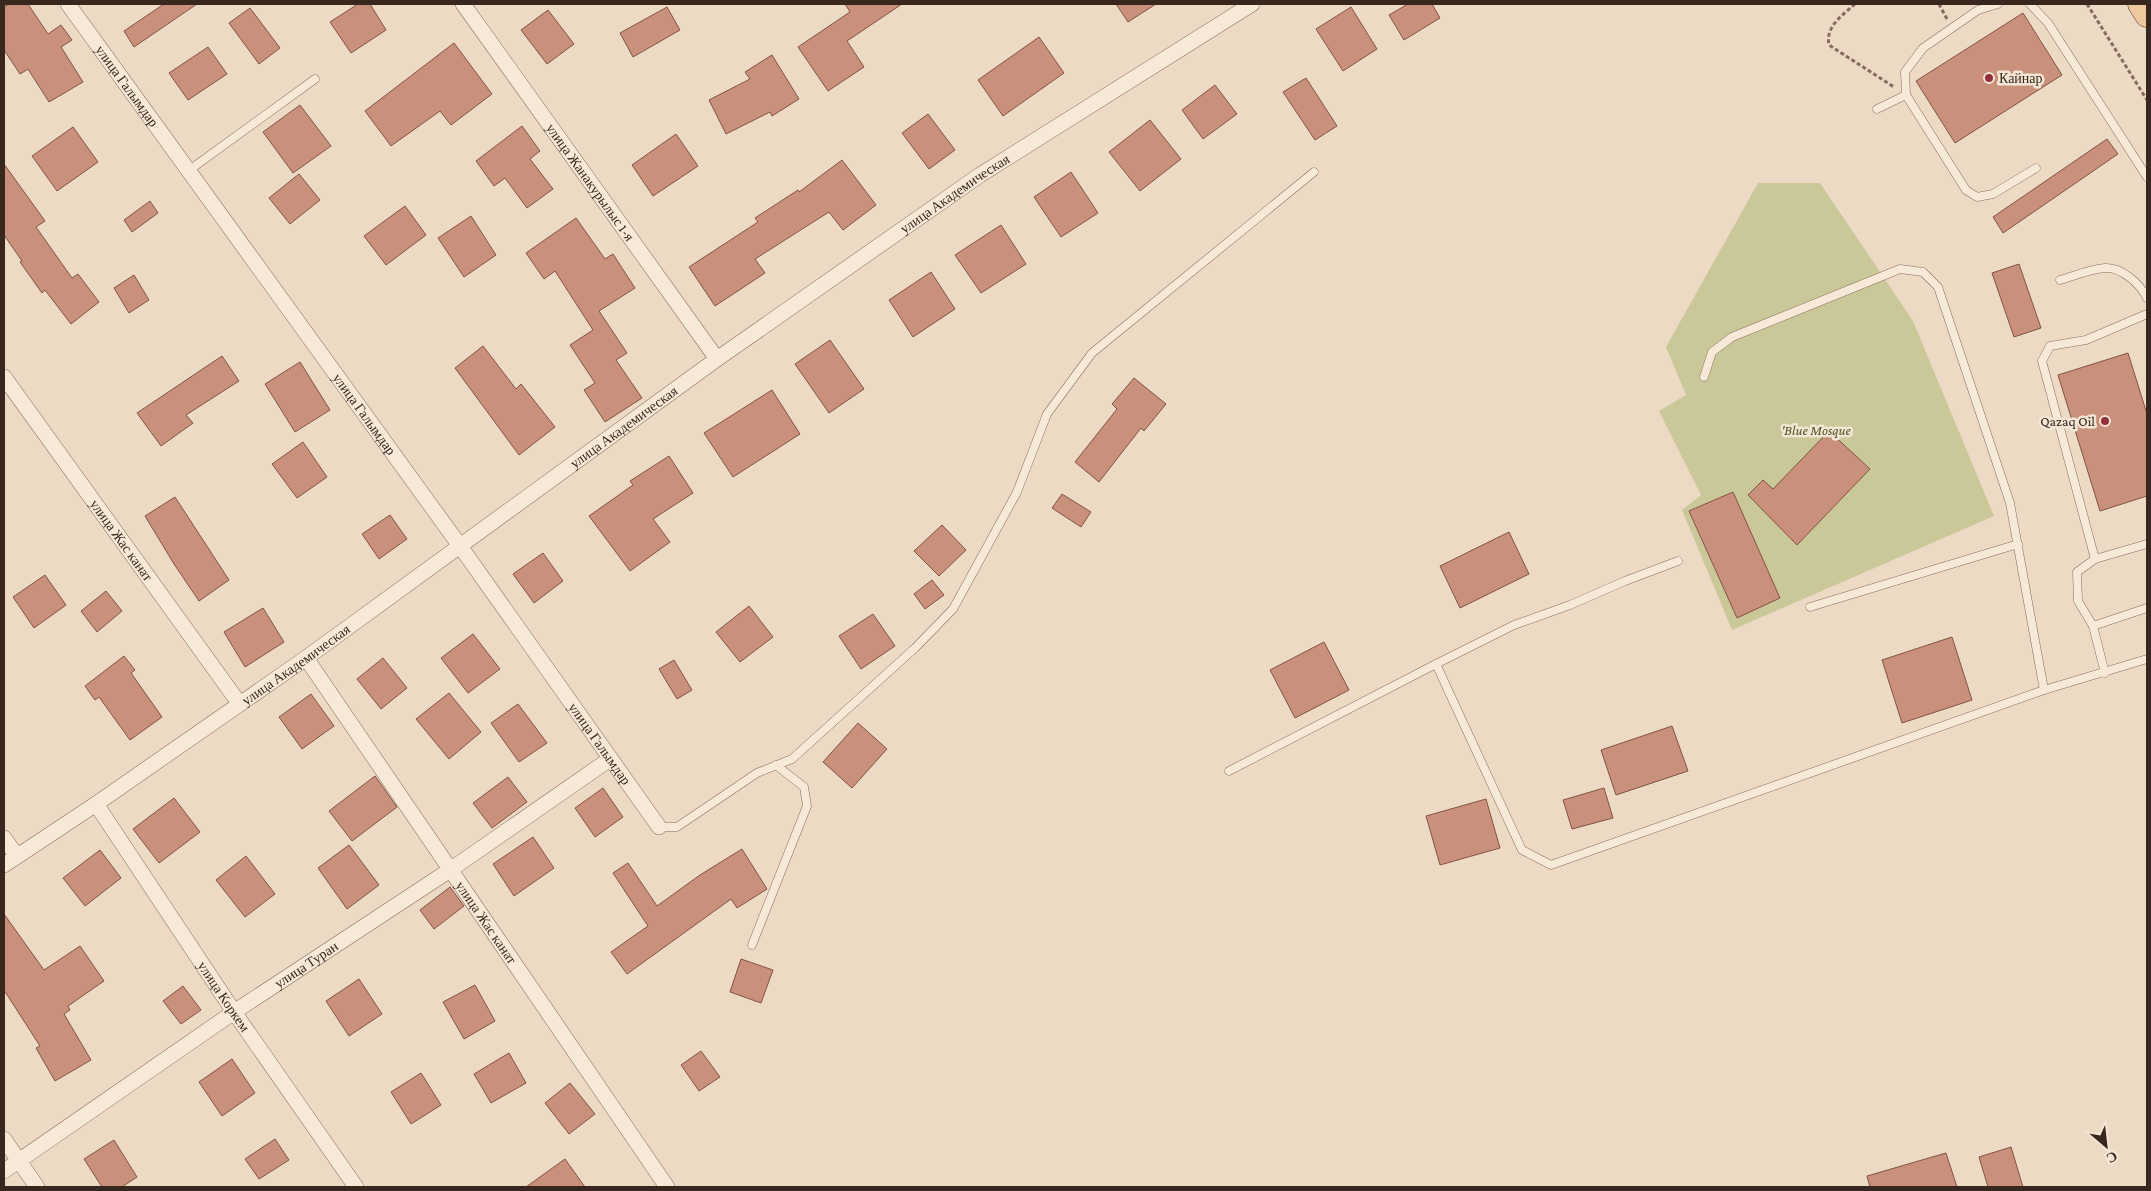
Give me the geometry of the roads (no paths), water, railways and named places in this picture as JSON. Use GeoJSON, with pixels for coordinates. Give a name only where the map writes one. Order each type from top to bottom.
{"type":"FeatureCollection","features":[{"type":"Feature","properties":{"kind":"main road"},"geometry":{"type":"LineString","coordinates":[[2140,4],[2147,15]]}},
{"type":"Feature","properties":{"kind":"street","name":"улица Галымдар"},"geometry":{"type":"LineString","coordinates":[[68,4],[460,546],[659,827]]}},
{"type":"Feature","properties":{"kind":"street","name":"улица Жанакурылыс 1-я"},"geometry":{"type":"LineString","coordinates":[[464,4],[717,359]]}},
{"type":"Feature","properties":{"kind":"street","name":"улица Академическая"},"geometry":{"type":"LineString","coordinates":[[4,865],[96,804],[306,658],[717,359],[980,175],[1252,4]]}},
{"type":"Feature","properties":{"kind":"street","name":"улица Жас канат"},"geometry":{"type":"LineString","coordinates":[[4,377],[239,703]]}},
{"type":"Feature","properties":{"kind":"street","name":"улица Жас канат"},"geometry":{"type":"LineString","coordinates":[[306,658],[667,1187]]}},
{"type":"Feature","properties":{"kind":"street","name":"улица Туран"},"geometry":{"type":"LineString","coordinates":[[4,1170],[234,1012],[450,870],[610,759]]}},
{"type":"Feature","properties":{"kind":"street","name":"улица Коркем"},"geometry":{"type":"LineString","coordinates":[[96,804],[234,1012],[356,1187]]}},
{"type":"Feature","properties":{"kind":"street"},"geometry":{"type":"LineString","coordinates":[[4,838],[17,856]]}},
{"type":"Feature","properties":{"kind":"street"},"geometry":{"type":"LineString","coordinates":[[4,1139],[37,1187]]}},
{"type":"Feature","properties":{"kind":"lane"},"geometry":{"type":"LineString","coordinates":[[1998,4],[1978,10],[1923,48],[1905,72],[1906,95],[1966,190],[1978,197],[1993,194],[2036,168]]}},
{"type":"Feature","properties":{"kind":"lane"},"geometry":{"type":"LineString","coordinates":[[2030,4],[2048,22],[2147,177]]}},
{"type":"Feature","properties":{"kind":"lane"},"geometry":{"type":"LineString","coordinates":[[188,171],[315,79]]}},
{"type":"Feature","properties":{"kind":"lane"},"geometry":{"type":"LineString","coordinates":[[1877,109],[1906,95]]}},
{"type":"Feature","properties":{"kind":"lane"},"geometry":{"type":"LineString","coordinates":[[659,827],[677,828],[757,773],[792,759],[915,648],[953,609],[1017,492],[1046,414],[1092,353],[1314,172]]}},
{"type":"Feature","properties":{"kind":"lane"},"geometry":{"type":"LineString","coordinates":[[2060,280],[2106,268],[2127,276],[2141,286],[2147,298]]}},
{"type":"Feature","properties":{"kind":"lane"},"geometry":{"type":"LineString","coordinates":[[1704,377],[1712,352],[1732,337],[1900,269],[1923,272],[1938,286],[2010,503],[2044,690]]}},
{"type":"Feature","properties":{"kind":"lane"},"geometry":{"type":"LineString","coordinates":[[2095,559],[2042,361],[2050,346],[2086,340],[2147,314]]}},
{"type":"Feature","properties":{"kind":"lane"},"geometry":{"type":"LineString","coordinates":[[1810,607],[2018,544]]}},
{"type":"Feature","properties":{"kind":"lane"},"geometry":{"type":"LineString","coordinates":[[2105,673],[2093,626],[2078,601],[2077,572],[2095,559],[2147,544]]}},
{"type":"Feature","properties":{"kind":"lane"},"geometry":{"type":"LineString","coordinates":[[1229,771],[1514,625],[1570,605],[1678,561]]}},
{"type":"Feature","properties":{"kind":"lane"},"geometry":{"type":"LineString","coordinates":[[2093,626],[2147,608]]}},
{"type":"Feature","properties":{"kind":"lane"},"geometry":{"type":"LineString","coordinates":[[1436,664],[1522,850],[1551,865],[2044,690],[2147,660]]}},
{"type":"Feature","properties":{"kind":"lane"},"geometry":{"type":"LineString","coordinates":[[752,945],[807,806],[804,788],[776,765]]}},
{"type":"Feature","properties":{"kind":"place","name":"Кайнар"},"geometry":{"type":"Point","coordinates":[1989,78]}},
{"type":"Feature","properties":{"kind":"place","name":"Qazaq Oil"},"geometry":{"type":"Point","coordinates":[2105,421]}},
{"type":"Feature","properties":{"kind":"park label","name":"'Blue Mosque"},"geometry":{"type":"Point","coordinates":[1816,430]}}]}
